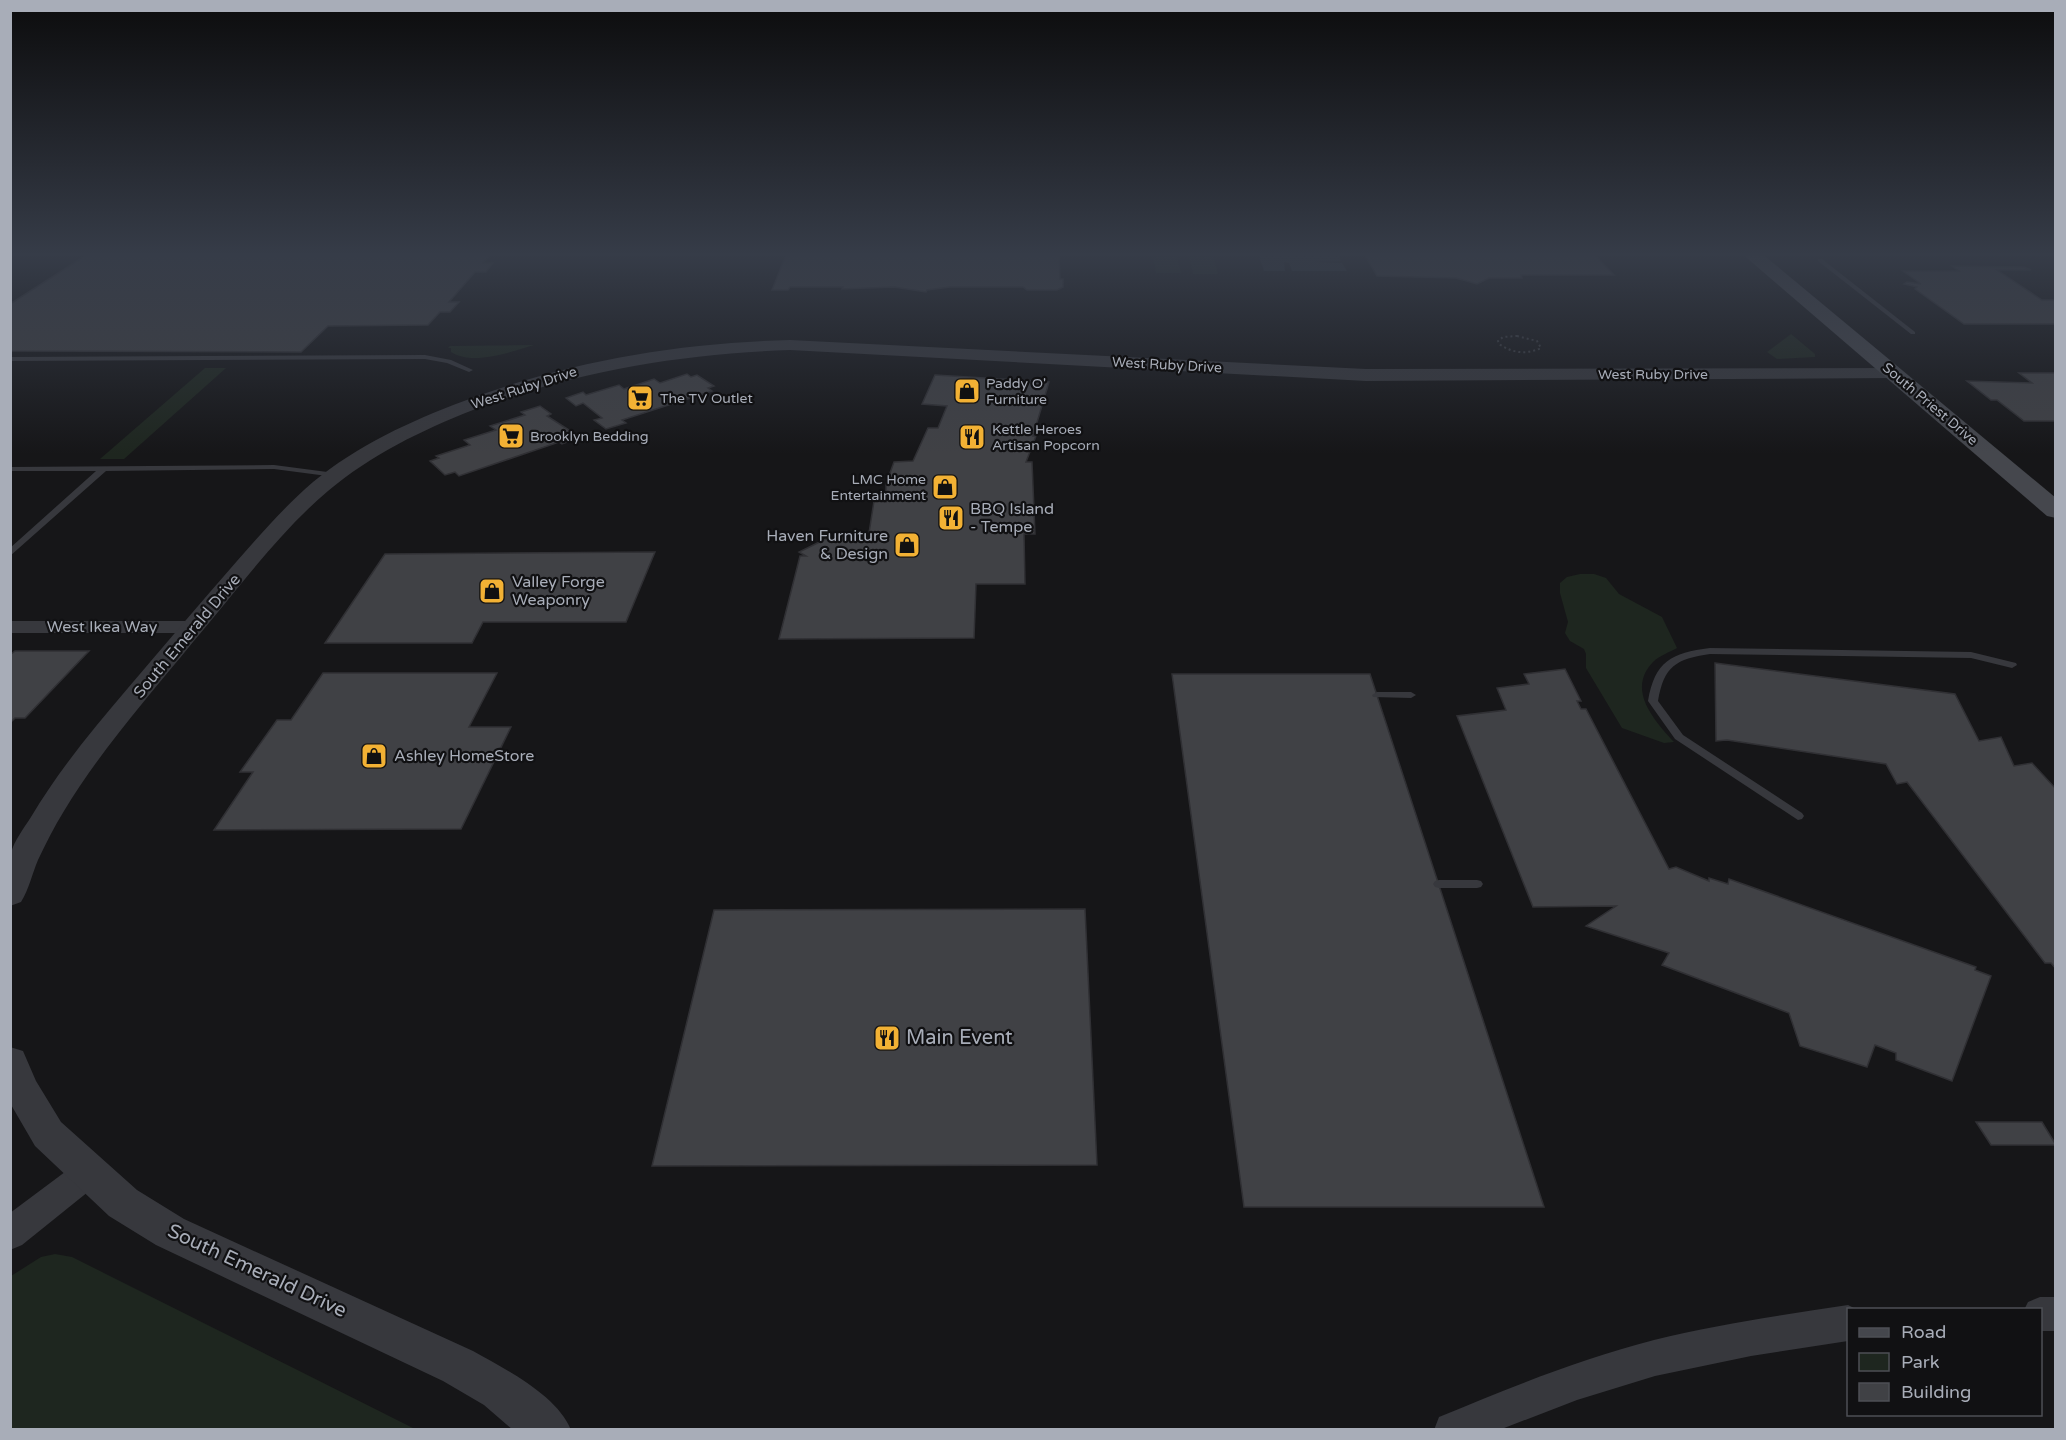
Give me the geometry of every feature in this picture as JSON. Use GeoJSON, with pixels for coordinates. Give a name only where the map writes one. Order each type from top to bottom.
{"type":"FeatureCollection","features":[{"type":"Feature","properties":{"kind":"main road","name":"South Priest Drive"},"geometry":{"type":"LineString","coordinates":[[1829,319],[2055,511]]}},
{"type":"Feature","properties":{"kind":"street","name":"West Ruby Drive"},"geometry":{"type":"LineString","coordinates":[[417,426],[501,392],[577,370],[654,355],[758,345],[825,346],[1366,375],[1893,373]]}},
{"type":"Feature","properties":{"kind":"street","name":"South Emerald Drive"},"geometry":{"type":"LineString","coordinates":[[10,894],[31,841],[62,787],[193,627],[283,523],[335,475],[364,454],[417,426]]}},
{"type":"Feature","properties":{"kind":"street","name":"West Ikea Way"},"geometry":{"type":"LineString","coordinates":[[10,627],[193,627]]}},
{"type":"Feature","properties":{"kind":"street","name":"South Emerald Drive"},"geometry":{"type":"LineString","coordinates":[[10,1062],[22,1090],[48,1134],[123,1203],[170,1232],[458,1366],[499,1390],[549,1430]]}},
{"type":"Feature","properties":{"kind":"street"},"geometry":{"type":"LineString","coordinates":[[10,1234],[88,1173]]}},
{"type":"Feature","properties":{"kind":"street"},"geometry":{"type":"LineString","coordinates":[[1452,1430],[1543,1393],[1654,1359],[1767,1334],[1847,1323]]}},
{"type":"Feature","properties":{"kind":"lane"},"geometry":{"type":"LineString","coordinates":[[1895,319],[1913,333]]}},
{"type":"Feature","properties":{"kind":"lane"},"geometry":{"type":"LineString","coordinates":[[10,359],[425,357],[449,361],[469,370]]}},
{"type":"Feature","properties":{"kind":"lane"},"geometry":{"type":"LineString","coordinates":[[10,469],[274,467],[335,475]]}},
{"type":"Feature","properties":{"kind":"lane"},"geometry":{"type":"LineString","coordinates":[[10,553],[104,468]]}},
{"type":"Feature","properties":{"kind":"lane"},"geometry":{"type":"LineString","coordinates":[[1798,816],[1679,737],[1653,700],[1656,678],[1672,661],[1689,653],[1710,651],[1971,655],[2012,665]]}},
{"type":"Feature","properties":{"kind":"lane"},"geometry":{"type":"LineString","coordinates":[[1377,695],[1412,695]]}},
{"type":"Feature","properties":{"kind":"lane"},"geometry":{"type":"LineString","coordinates":[[1439,884],[1478,884]]}},
{"type":"Feature","properties":{"kind":"path"},"geometry":{"type":"LineString","coordinates":[[1517,336],[1537,341],[1541,348],[1534,352],[1518,352],[1506,349],[1499,344],[1498,341],[1503,337],[1517,336]]}},
{"type":"Feature","properties":{"kind":"green space"},"geometry":{"type":"Polygon","coordinates":[[[1791,334],[1815,354],[1815,357],[1777,359],[1767,352],[1791,334]]]}},
{"type":"Feature","properties":{"kind":"green space"},"geometry":{"type":"Polygon","coordinates":[[[534,345],[480,358],[460,356],[448,348],[450,346],[534,345]]]}},
{"type":"Feature","properties":{"kind":"green space"},"geometry":{"type":"Polygon","coordinates":[[[205,368],[226,368],[124,459],[100,459],[205,368]]]}},
{"type":"Feature","properties":{"kind":"green space"},"geometry":{"type":"Polygon","coordinates":[[[1594,574],[1606,578],[1619,594],[1662,617],[1677,648],[1653,662],[1645,673],[1642,683],[1643,694],[1652,715],[1674,742],[1664,743],[1622,728],[1586,668],[1584,649],[1570,641],[1565,633],[1568,622],[1560,593],[1560,583],[1567,577],[1594,574]]]}},
{"type":"Feature","properties":{"kind":"green space"},"geometry":{"type":"Polygon","coordinates":[[[55,1254],[72,1257],[415,1429],[11,1429],[11,1276],[41,1257],[55,1254]]]}},
{"type":"Feature","properties":{"kind":"building"},"geometry":{"type":"Polygon","coordinates":[[[10,319],[433,319],[428,325],[328,326],[301,352],[10,351],[10,319]]]}},
{"type":"Feature","properties":{"kind":"building"},"geometry":{"type":"Polygon","coordinates":[[[1957,319],[2056,319],[2056,324],[1964,324],[1957,319]]]}},
{"type":"Feature","properties":{"kind":"building"},"geometry":{"type":"Polygon","coordinates":[[[2019,373],[2056,373],[2056,421],[2024,421],[1967,381],[2032,383],[2019,373]]]}},
{"type":"Feature","properties":{"kind":"building"},"geometry":{"type":"Polygon","coordinates":[[[687,374],[691,377],[697,375],[714,386],[708,388],[712,391],[622,420],[626,423],[606,429],[594,420],[602,418],[583,403],[576,406],[566,398],[583,392],[586,395],[619,385],[624,389],[654,379],[660,383],[687,374]]]}},
{"type":"Feature","properties":{"kind":"building"},"geometry":{"type":"Polygon","coordinates":[[[935,375],[1049,382],[1033,436],[1036,436],[1026,462],[1032,462],[1035,534],[1024,534],[1025,584],[976,584],[974,638],[779,639],[800,556],[806,556],[799,552],[838,533],[841,537],[848,534],[869,533],[874,501],[886,502],[886,484],[894,462],[913,461],[928,428],[938,428],[947,406],[922,404],[935,375]]]}},
{"type":"Feature","properties":{"kind":"building"},"geometry":{"type":"Polygon","coordinates":[[[540,406],[551,414],[547,416],[580,437],[459,476],[455,472],[445,475],[430,461],[439,458],[436,456],[470,445],[464,440],[496,430],[490,426],[525,415],[521,412],[540,406]]]}},
{"type":"Feature","properties":{"kind":"building"},"geometry":{"type":"Polygon","coordinates":[[[655,552],[626,622],[483,622],[472,643],[325,643],[385,554],[655,552]]]}},
{"type":"Feature","properties":{"kind":"building"},"geometry":{"type":"Polygon","coordinates":[[[15,651],[89,651],[25,718],[15,718],[10,723],[10,655],[15,651]]]}},
{"type":"Feature","properties":{"kind":"building"},"geometry":{"type":"Polygon","coordinates":[[[1715,663],[1955,694],[1979,741],[2001,737],[2014,766],[2032,763],[2056,789],[2056,969],[2051,963],[2045,963],[1907,782],[1897,784],[1886,764],[1727,740],[1716,741],[1715,663]]]}},
{"type":"Feature","properties":{"kind":"building"},"geometry":{"type":"Polygon","coordinates":[[[1565,669],[1581,701],[1577,701],[1581,709],[1586,709],[1669,869],[1676,867],[1709,881],[1709,878],[1728,884],[1729,879],[1976,967],[1975,970],[1991,976],[1952,1081],[1896,1060],[1896,1053],[1875,1045],[1867,1067],[1800,1046],[1789,1013],[1662,965],[1669,953],[1586,926],[1616,906],[1533,907],[1457,716],[1506,710],[1497,688],[1529,684],[1524,674],[1565,669]]]}},
{"type":"Feature","properties":{"kind":"building"},"geometry":{"type":"Polygon","coordinates":[[[323,673],[497,673],[469,727],[511,727],[461,829],[214,830],[253,772],[240,772],[277,720],[291,720],[323,673]]]}},
{"type":"Feature","properties":{"kind":"building"},"geometry":{"type":"Polygon","coordinates":[[[1172,674],[1370,674],[1544,1207],[1244,1207],[1172,674]]]}},
{"type":"Feature","properties":{"kind":"building","name":"Main Event"},"geometry":{"type":"Polygon","coordinates":[[[1085,909],[1097,1165],[652,1166],[714,910],[1085,909]]]}},
{"type":"Feature","properties":{"kind":"building"},"geometry":{"type":"Polygon","coordinates":[[[1976,1122],[2042,1122],[2056,1145],[1991,1145],[1976,1122]]]}},
{"type":"Feature","properties":{"kind":"place","name":"Paddy O' Furniture"},"geometry":{"type":"Point","coordinates":[967,391]}},
{"type":"Feature","properties":{"kind":"place","name":"The TV Outlet"},"geometry":{"type":"Point","coordinates":[640,398]}},
{"type":"Feature","properties":{"kind":"place","name":"Brooklyn Bedding"},"geometry":{"type":"Point","coordinates":[511,436]}},
{"type":"Feature","properties":{"kind":"place","name":"Kettle Heroes Artisan Popcorn"},"geometry":{"type":"Point","coordinates":[972,437]}},
{"type":"Feature","properties":{"kind":"place","name":"LMC Home Entertainment"},"geometry":{"type":"Point","coordinates":[945,487]}},
{"type":"Feature","properties":{"kind":"place","name":"BBQ Island - Tempe"},"geometry":{"type":"Point","coordinates":[951,518]}},
{"type":"Feature","properties":{"kind":"place","name":"Haven Furniture & Design"},"geometry":{"type":"Point","coordinates":[907,545]}},
{"type":"Feature","properties":{"kind":"place","name":"Valley Forge Weaponry"},"geometry":{"type":"Point","coordinates":[492,591]}},
{"type":"Feature","properties":{"kind":"place","name":"Ashley HomeStore"},"geometry":{"type":"Point","coordinates":[374,756]}},
{"type":"Feature","properties":{"kind":"place","name":"Main Event"},"geometry":{"type":"Point","coordinates":[887,1038]}}]}
